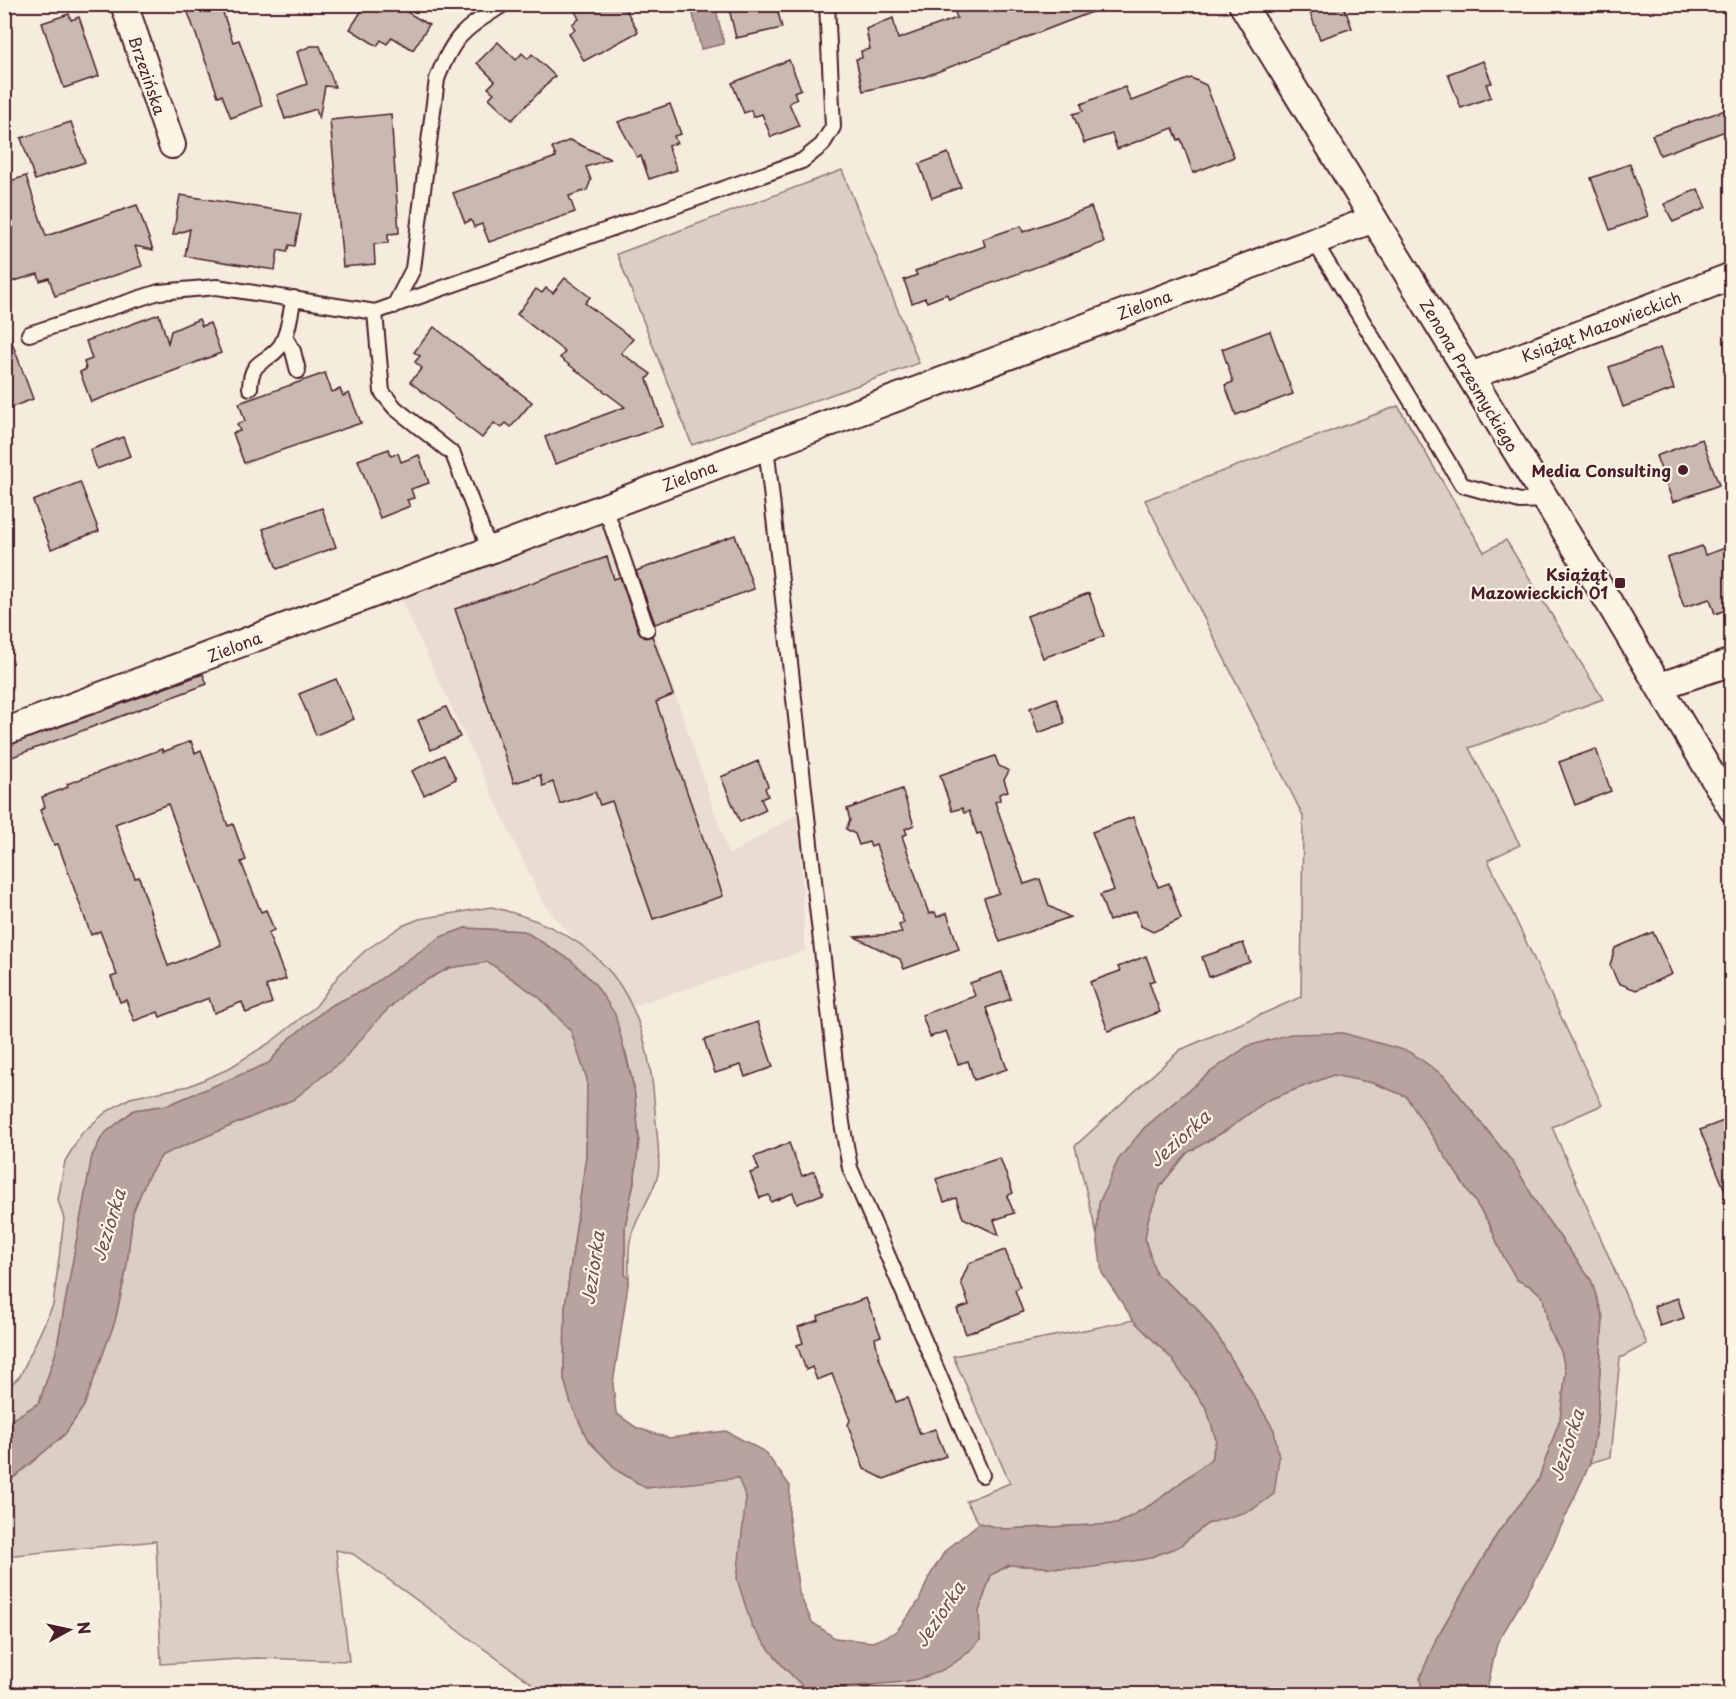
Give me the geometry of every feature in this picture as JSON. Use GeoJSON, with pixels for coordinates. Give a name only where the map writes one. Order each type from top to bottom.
{"type":"FeatureCollection","features":[{"type":"Feature","properties":{"kind":"street","name":"Brzezińska"},"geometry":{"type":"LineString","coordinates":[[124,4],[172,146]]}},
{"type":"Feature","properties":{"kind":"street","name":"Zenona Przesmyckiego"},"geometry":{"type":"LineString","coordinates":[[1242,4],[1660,686],[1731,809]]}},
{"type":"Feature","properties":{"kind":"street","name":"Zielona"},"geometry":{"type":"LineString","coordinates":[[4,732],[1374,219]]}},
{"type":"Feature","properties":{"kind":"street","name":"Książąt Mazowieckich"},"geometry":{"type":"LineString","coordinates":[[1471,376],[1731,276]]}},
{"type":"Feature","properties":{"kind":"street"},"geometry":{"type":"LineString","coordinates":[[1660,686],[1731,662]]}},
{"type":"Feature","properties":{"kind":"lane"},"geometry":{"type":"LineString","coordinates":[[393,306],[413,268],[437,78],[448,50],[464,30],[504,4]]}},
{"type":"Feature","properties":{"kind":"lane"},"geometry":{"type":"LineString","coordinates":[[29,334],[159,292],[217,287],[375,312],[802,160],[822,145],[833,127],[827,4]]}},
{"type":"Feature","properties":{"kind":"lane"},"geometry":{"type":"LineString","coordinates":[[1314,241],[1462,485],[1520,501],[1546,500]]}},
{"type":"Feature","properties":{"kind":"lane"},"geometry":{"type":"LineString","coordinates":[[250,388],[252,370],[264,358],[274,353],[285,337],[294,298]]}},
{"type":"Feature","properties":{"kind":"lane"},"geometry":{"type":"LineString","coordinates":[[375,312],[382,392],[395,408],[453,454],[490,551]]}},
{"type":"Feature","properties":{"kind":"lane"},"geometry":{"type":"LineString","coordinates":[[285,337],[293,351],[298,371]]}},
{"type":"Feature","properties":{"kind":"lane"},"geometry":{"type":"LineString","coordinates":[[766,445],[842,1123],[850,1168],[982,1475]]}},
{"type":"Feature","properties":{"kind":"lane"},"geometry":{"type":"LineString","coordinates":[[605,507],[647,629]]}},
{"type":"Feature","properties":{"kind":"shaded area"},"geometry":{"type":"Polygon","coordinates":[[[842,170],[919,363],[692,445],[617,254],[842,170]]]}},
{"type":"Feature","properties":{"kind":"shaded area"},"geometry":{"type":"Polygon","coordinates":[[[1398,406],[1484,552],[1506,540],[1603,699],[1469,748],[1520,845],[1488,860],[1602,1105],[1552,1127],[1647,1344],[1620,1358],[1610,1457],[1590,1463],[1597,1422],[1603,1317],[1591,1280],[1541,1211],[1514,1164],[1444,1076],[1410,1052],[1248,1046],[1209,1073],[1144,1128],[1099,1203],[1097,1235],[1075,1146],[1180,1050],[1301,997],[1303,816],[1145,500],[1398,406]]]}},
{"type":"Feature","properties":{"kind":"shaded area"},"geometry":{"type":"Polygon","coordinates":[[[614,511],[729,855],[799,813],[805,951],[633,1006],[605,963],[577,942],[543,903],[397,591],[614,511]]]}},
{"type":"Feature","properties":{"kind":"shaded area"},"geometry":{"type":"Polygon","coordinates":[[[491,907],[531,919],[564,934],[592,953],[613,976],[630,1003],[643,1035],[651,1071],[659,1167],[656,1183],[632,1233],[629,1278],[625,1275],[625,1226],[635,1177],[639,1139],[634,1088],[626,1053],[572,961],[524,931],[466,928],[441,937],[366,989],[330,1006],[288,1040],[269,1063],[168,1105],[134,1110],[103,1135],[92,1156],[56,1352],[39,1403],[5,1424],[4,1391],[20,1376],[53,1305],[64,1219],[58,1200],[65,1161],[82,1133],[106,1112],[130,1098],[189,1086],[226,1070],[271,1042],[316,1006],[339,975],[366,950],[402,926],[419,919],[491,907]]]}},
{"type":"Feature","properties":{"kind":"shaded area"},"geometry":{"type":"Polygon","coordinates":[[[488,962],[540,998],[571,1031],[587,1079],[586,1156],[565,1307],[564,1379],[571,1404],[588,1440],[618,1471],[646,1488],[738,1477],[746,1497],[744,1530],[752,1626],[781,1664],[810,1694],[531,1694],[531,1683],[353,1554],[336,1550],[349,1661],[256,1658],[161,1664],[156,1541],[5,1556],[5,1482],[12,1479],[65,1434],[84,1406],[115,1321],[126,1271],[133,1212],[148,1176],[162,1155],[294,1099],[408,990],[449,968],[488,962]]]}},
{"type":"Feature","properties":{"kind":"shaded area"},"geometry":{"type":"Polygon","coordinates":[[[1333,1075],[1373,1083],[1406,1096],[1489,1223],[1501,1252],[1517,1280],[1532,1287],[1543,1297],[1549,1329],[1561,1351],[1566,1372],[1560,1419],[1538,1481],[1499,1531],[1437,1637],[1420,1678],[1423,1694],[810,1694],[830,1689],[867,1688],[980,1640],[979,1611],[991,1575],[1009,1565],[1080,1569],[1178,1547],[1207,1524],[1225,1517],[1274,1430],[1220,1340],[1196,1307],[1156,1274],[1145,1240],[1148,1219],[1161,1185],[1187,1153],[1225,1131],[1268,1100],[1333,1075]]]}},
{"type":"Feature","properties":{"kind":"shaded area"},"geometry":{"type":"Polygon","coordinates":[[[1134,1320],[1171,1358],[1207,1409],[1216,1440],[1211,1459],[1154,1503],[1117,1524],[1004,1529],[979,1523],[966,1501],[1010,1483],[953,1356],[1134,1320]]]}},
{"type":"Feature","properties":{"kind":"water"},"geometry":{"type":"Polygon","coordinates":[[[691,5],[715,5],[724,44],[701,49],[691,5]]]}},
{"type":"Feature","properties":{"kind":"water","name":"Jeziorka"},"geometry":{"type":"Polygon","coordinates":[[[465,928],[524,931],[572,961],[595,984],[615,1014],[634,1088],[639,1139],[635,1177],[625,1226],[625,1275],[629,1278],[613,1384],[616,1413],[637,1428],[669,1438],[726,1431],[765,1452],[790,1486],[789,1520],[799,1593],[812,1622],[835,1638],[873,1642],[896,1632],[919,1601],[929,1577],[945,1551],[979,1523],[1004,1529],[1117,1524],[1154,1503],[1211,1459],[1216,1440],[1207,1409],[1171,1358],[1134,1321],[1102,1273],[1097,1235],[1099,1203],[1118,1160],[1144,1128],[1209,1073],[1248,1046],[1291,1034],[1343,1033],[1410,1052],[1444,1076],[1514,1164],[1541,1211],[1591,1280],[1603,1317],[1597,1422],[1590,1463],[1543,1566],[1497,1643],[1486,1694],[1423,1694],[1420,1678],[1437,1637],[1499,1531],[1538,1481],[1560,1419],[1566,1372],[1561,1351],[1549,1329],[1543,1297],[1532,1287],[1517,1280],[1501,1252],[1489,1223],[1406,1096],[1373,1083],[1333,1075],[1268,1100],[1225,1131],[1187,1153],[1161,1185],[1148,1219],[1145,1240],[1156,1274],[1196,1307],[1220,1340],[1274,1430],[1279,1458],[1274,1494],[1252,1510],[1207,1524],[1178,1547],[1146,1559],[1080,1569],[1009,1565],[991,1575],[979,1611],[980,1640],[961,1658],[941,1671],[921,1678],[810,1694],[781,1664],[752,1627],[737,1579],[746,1497],[738,1478],[646,1488],[618,1471],[588,1440],[571,1404],[564,1379],[565,1307],[586,1156],[587,1079],[571,1031],[540,998],[488,962],[449,968],[408,990],[380,1017],[342,1061],[294,1099],[162,1155],[148,1176],[133,1212],[126,1271],[115,1321],[84,1406],[65,1434],[12,1479],[5,1482],[5,1424],[39,1403],[56,1352],[92,1156],[103,1135],[134,1110],[168,1105],[269,1063],[288,1040],[330,1006],[366,989],[441,937],[465,928]]]}},
{"type":"Feature","properties":{"kind":"building"},"geometry":{"type":"Polygon","coordinates":[[[185,4],[220,4],[233,42],[239,40],[262,106],[231,118],[222,95],[218,96],[185,4]]]}},
{"type":"Feature","properties":{"kind":"building"},"geometry":{"type":"Polygon","coordinates":[[[366,4],[412,4],[407,12],[429,25],[413,50],[392,37],[387,44],[381,40],[377,46],[350,29],[366,4]]]}},
{"type":"Feature","properties":{"kind":"building"},"geometry":{"type":"Polygon","coordinates":[[[571,4],[623,4],[638,32],[584,61],[569,33],[575,30],[572,24],[579,19],[571,4]]]}},
{"type":"Feature","properties":{"kind":"building"},"geometry":{"type":"Polygon","coordinates":[[[728,4],[776,4],[782,28],[736,38],[728,4]]]}},
{"type":"Feature","properties":{"kind":"building"},"geometry":{"type":"Polygon","coordinates":[[[952,4],[1104,4],[1105,7],[924,77],[863,91],[856,59],[862,58],[861,51],[870,49],[866,29],[893,18],[898,39],[957,18],[952,4]]]}},
{"type":"Feature","properties":{"kind":"building"},"geometry":{"type":"Polygon","coordinates":[[[1330,4],[1343,4],[1352,28],[1320,39],[1310,13],[1330,4]]]}},
{"type":"Feature","properties":{"kind":"building"},"geometry":{"type":"Polygon","coordinates":[[[69,14],[71,20],[79,17],[99,76],[64,88],[42,23],[69,14]]]}},
{"type":"Feature","properties":{"kind":"building"},"geometry":{"type":"Polygon","coordinates":[[[498,42],[516,60],[522,53],[528,59],[532,54],[555,76],[512,120],[489,98],[494,93],[488,88],[495,81],[477,63],[498,42]]]}},
{"type":"Feature","properties":{"kind":"building"},"geometry":{"type":"Polygon","coordinates":[[[311,46],[320,46],[335,87],[325,86],[319,119],[316,109],[285,119],[277,95],[307,84],[297,52],[311,46]]]}},
{"type":"Feature","properties":{"kind":"building"},"geometry":{"type":"Polygon","coordinates":[[[789,60],[801,89],[794,92],[797,99],[789,103],[799,126],[771,137],[762,114],[753,117],[751,110],[744,113],[732,83],[789,60]]]}},
{"type":"Feature","properties":{"kind":"building"},"geometry":{"type":"Polygon","coordinates":[[[1483,61],[1492,83],[1486,84],[1491,97],[1461,108],[1448,74],[1483,61]]]}},
{"type":"Feature","properties":{"kind":"building"},"geometry":{"type":"Polygon","coordinates":[[[1191,78],[1206,85],[1234,157],[1193,173],[1181,139],[1178,140],[1173,128],[1117,149],[1112,134],[1084,143],[1073,114],[1083,111],[1081,104],[1125,87],[1131,101],[1191,78]]]}},
{"type":"Feature","properties":{"kind":"building"},"geometry":{"type":"Polygon","coordinates":[[[670,104],[681,134],[674,136],[677,143],[668,146],[677,170],[649,179],[641,156],[637,157],[618,122],[670,104]]]}},
{"type":"Feature","properties":{"kind":"building"},"geometry":{"type":"Polygon","coordinates":[[[1731,108],[1731,129],[1660,155],[1652,135],[1731,108]]]}},
{"type":"Feature","properties":{"kind":"building"},"geometry":{"type":"Polygon","coordinates":[[[391,114],[399,233],[388,234],[388,243],[374,244],[375,264],[343,267],[330,120],[391,114]]]}},
{"type":"Feature","properties":{"kind":"building"},"geometry":{"type":"Polygon","coordinates":[[[71,122],[85,162],[35,180],[21,138],[71,122]]]}},
{"type":"Feature","properties":{"kind":"building"},"geometry":{"type":"Polygon","coordinates":[[[570,140],[610,159],[586,167],[591,180],[587,190],[569,196],[575,212],[489,242],[482,224],[474,227],[471,220],[465,223],[453,193],[556,157],[552,148],[570,140]]]}},
{"type":"Feature","properties":{"kind":"building"},"geometry":{"type":"Polygon","coordinates":[[[948,153],[961,187],[932,198],[919,164],[948,153]]]}},
{"type":"Feature","properties":{"kind":"building"},"geometry":{"type":"Polygon","coordinates":[[[1630,164],[1648,216],[1610,230],[1591,178],[1630,164]]]}},
{"type":"Feature","properties":{"kind":"building"},"geometry":{"type":"Polygon","coordinates":[[[26,176],[46,236],[137,205],[153,250],[135,246],[142,266],[55,296],[49,278],[40,281],[38,274],[4,284],[4,183],[26,176]]]}},
{"type":"Feature","properties":{"kind":"building"},"geometry":{"type":"Polygon","coordinates":[[[1698,189],[1706,208],[1673,222],[1664,204],[1698,189]]]}},
{"type":"Feature","properties":{"kind":"building"},"geometry":{"type":"Polygon","coordinates":[[[180,195],[301,214],[295,246],[289,245],[287,252],[278,250],[275,270],[185,256],[190,229],[173,235],[180,195]]]}},
{"type":"Feature","properties":{"kind":"building"},"geometry":{"type":"Polygon","coordinates":[[[1091,207],[1104,242],[949,299],[947,294],[927,302],[925,298],[912,303],[904,280],[917,275],[915,271],[985,246],[983,239],[1021,226],[1023,232],[1091,207]]]}},
{"type":"Feature","properties":{"kind":"building"},"geometry":{"type":"Polygon","coordinates":[[[565,278],[590,297],[585,303],[633,339],[621,353],[651,374],[647,379],[663,426],[555,464],[545,437],[625,407],[560,358],[565,352],[517,314],[536,289],[542,293],[546,288],[553,293],[565,278]]]}},
{"type":"Feature","properties":{"kind":"building"},"geometry":{"type":"Polygon","coordinates":[[[159,314],[168,343],[171,331],[199,319],[202,326],[210,323],[221,353],[91,402],[80,372],[86,369],[84,362],[92,359],[86,341],[159,314]]]}},
{"type":"Feature","properties":{"kind":"building"},"geometry":{"type":"Polygon","coordinates":[[[434,327],[532,402],[511,427],[506,423],[501,428],[494,423],[482,438],[410,382],[422,368],[415,362],[420,356],[414,352],[434,327]]]}},
{"type":"Feature","properties":{"kind":"building"},"geometry":{"type":"Polygon","coordinates":[[[4,329],[7,329],[33,399],[4,410],[4,329]]]}},
{"type":"Feature","properties":{"kind":"building"},"geometry":{"type":"Polygon","coordinates":[[[1270,331],[1293,394],[1236,415],[1225,385],[1233,382],[1222,349],[1270,331]]]}},
{"type":"Feature","properties":{"kind":"building"},"geometry":{"type":"Polygon","coordinates":[[[1660,348],[1674,389],[1623,407],[1609,367],[1660,348]]]}},
{"type":"Feature","properties":{"kind":"building"},"geometry":{"type":"Polygon","coordinates":[[[325,373],[332,392],[340,389],[343,396],[349,393],[361,423],[244,463],[233,433],[240,431],[237,424],[245,421],[239,403],[325,373]]]}},
{"type":"Feature","properties":{"kind":"building"},"geometry":{"type":"Polygon","coordinates":[[[123,437],[130,456],[97,469],[90,450],[123,437]]]}},
{"type":"Feature","properties":{"kind":"building"},"geometry":{"type":"Polygon","coordinates":[[[1702,439],[1719,485],[1673,502],[1656,456],[1702,439]]]}},
{"type":"Feature","properties":{"kind":"building"},"geometry":{"type":"Polygon","coordinates":[[[389,449],[391,456],[398,453],[401,462],[419,455],[429,483],[411,489],[414,498],[407,500],[410,506],[380,518],[358,460],[389,449]]]}},
{"type":"Feature","properties":{"kind":"building"},"geometry":{"type":"Polygon","coordinates":[[[80,482],[99,531],[51,549],[33,501],[80,482]]]}},
{"type":"Feature","properties":{"kind":"building"},"geometry":{"type":"Polygon","coordinates":[[[322,508],[336,547],[277,569],[263,529],[322,508]]]}},
{"type":"Feature","properties":{"kind":"building"},"geometry":{"type":"Polygon","coordinates":[[[735,535],[754,589],[655,624],[636,571],[735,535]]]}},
{"type":"Feature","properties":{"kind":"building"},"geometry":{"type":"Polygon","coordinates":[[[1702,546],[1705,555],[1731,546],[1731,608],[1715,614],[1710,599],[1684,607],[1667,558],[1702,546]]]}},
{"type":"Feature","properties":{"kind":"building"},"geometry":{"type":"Polygon","coordinates":[[[607,557],[614,579],[620,577],[639,632],[645,638],[652,636],[673,695],[656,702],[723,896],[653,919],[612,801],[600,805],[595,792],[560,804],[553,782],[543,786],[540,775],[514,783],[455,609],[607,557]]]}},
{"type":"Feature","properties":{"kind":"building"},"geometry":{"type":"Polygon","coordinates":[[[1089,593],[1104,636],[1043,658],[1027,616],[1089,593]]]}},
{"type":"Feature","properties":{"kind":"building"},"geometry":{"type":"Polygon","coordinates":[[[203,674],[207,684],[4,760],[4,747],[203,674]]]}},
{"type":"Feature","properties":{"kind":"building"},"geometry":{"type":"Polygon","coordinates":[[[336,679],[354,719],[316,735],[299,694],[336,679]]]}},
{"type":"Feature","properties":{"kind":"building"},"geometry":{"type":"Polygon","coordinates":[[[1056,698],[1065,723],[1038,733],[1030,708],[1056,698]]]}},
{"type":"Feature","properties":{"kind":"building"},"geometry":{"type":"Polygon","coordinates":[[[446,707],[460,737],[431,750],[418,720],[446,707]]]}},
{"type":"Feature","properties":{"kind":"building"},"geometry":{"type":"Polygon","coordinates":[[[191,741],[195,753],[201,750],[228,826],[233,824],[246,860],[241,862],[261,912],[266,910],[274,930],[268,933],[286,979],[266,986],[272,1003],[246,1013],[242,1002],[214,1013],[209,998],[160,1017],[158,1012],[134,1021],[126,1000],[120,1002],[111,977],[117,975],[100,931],[91,935],[58,844],[54,845],[40,810],[45,807],[42,797],[68,787],[67,784],[162,749],[163,752],[191,741]],[[168,804],[115,824],[135,878],[139,877],[168,966],[221,945],[168,804]]]}},
{"type":"Feature","properties":{"kind":"building"},"geometry":{"type":"Polygon","coordinates":[[[1596,749],[1611,791],[1575,805],[1559,762],[1596,749]]]}},
{"type":"Feature","properties":{"kind":"building"},"geometry":{"type":"Polygon","coordinates":[[[444,755],[456,779],[424,795],[412,771],[444,755]]]}},
{"type":"Feature","properties":{"kind":"building"},"geometry":{"type":"Polygon","coordinates":[[[995,756],[999,766],[1009,771],[1004,780],[1008,791],[999,794],[1000,800],[995,802],[1024,884],[1040,879],[1049,906],[1070,917],[1000,942],[984,898],[999,893],[981,833],[977,834],[969,811],[964,813],[962,808],[952,811],[940,775],[995,756]]]}},
{"type":"Feature","properties":{"kind":"building"},"geometry":{"type":"Polygon","coordinates":[[[758,761],[768,786],[765,788],[768,796],[761,799],[766,810],[740,822],[721,777],[758,761]]]}},
{"type":"Feature","properties":{"kind":"building"},"geometry":{"type":"Polygon","coordinates":[[[902,789],[914,825],[905,829],[907,834],[902,836],[929,914],[935,912],[937,917],[947,913],[959,949],[904,969],[900,959],[855,937],[902,933],[899,925],[904,923],[876,845],[871,847],[869,842],[859,845],[855,834],[846,829],[850,820],[847,809],[902,789]]]}},
{"type":"Feature","properties":{"kind":"building"},"geometry":{"type":"Polygon","coordinates":[[[1133,817],[1158,887],[1169,883],[1181,919],[1153,932],[1141,926],[1136,911],[1109,921],[1100,895],[1114,890],[1092,832],[1133,817]]]}},
{"type":"Feature","properties":{"kind":"building"},"geometry":{"type":"Polygon","coordinates":[[[1653,932],[1672,974],[1636,990],[1618,983],[1610,965],[1615,948],[1653,932]]]}},
{"type":"Feature","properties":{"kind":"building"},"geometry":{"type":"Polygon","coordinates":[[[1243,943],[1250,962],[1209,977],[1202,957],[1243,943]]]}},
{"type":"Feature","properties":{"kind":"building"},"geometry":{"type":"Polygon","coordinates":[[[1146,956],[1155,980],[1149,982],[1160,1012],[1108,1031],[1090,982],[1120,971],[1118,967],[1146,956]]]}},
{"type":"Feature","properties":{"kind":"building"},"geometry":{"type":"Polygon","coordinates":[[[1002,972],[1011,999],[986,1008],[1007,1069],[974,1080],[968,1061],[958,1064],[946,1031],[930,1037],[922,1015],[975,996],[970,983],[1002,972]]]}},
{"type":"Feature","properties":{"kind":"building"},"geometry":{"type":"Polygon","coordinates":[[[758,1022],[773,1067],[745,1077],[741,1065],[715,1073],[704,1040],[758,1022]]]}},
{"type":"Feature","properties":{"kind":"building"},"geometry":{"type":"Polygon","coordinates":[[[1731,1118],[1731,1205],[1700,1130],[1731,1118]]]}},
{"type":"Feature","properties":{"kind":"building"},"geometry":{"type":"Polygon","coordinates":[[[789,1143],[802,1176],[814,1171],[823,1194],[797,1204],[793,1193],[771,1202],[769,1195],[760,1198],[750,1173],[759,1170],[754,1157],[789,1143]]]}},
{"type":"Feature","properties":{"kind":"building"},"geometry":{"type":"Polygon","coordinates":[[[1000,1158],[1013,1193],[1007,1196],[1014,1213],[994,1220],[999,1235],[963,1218],[956,1198],[944,1202],[936,1179],[1000,1158]]]}},
{"type":"Feature","properties":{"kind":"building"},"geometry":{"type":"Polygon","coordinates":[[[1005,1250],[1020,1287],[1015,1290],[1023,1312],[966,1334],[957,1309],[969,1305],[961,1282],[969,1263],[1005,1250]]]}},
{"type":"Feature","properties":{"kind":"building"},"geometry":{"type":"Polygon","coordinates":[[[866,1298],[881,1336],[875,1338],[879,1357],[896,1402],[907,1398],[920,1434],[935,1429],[946,1456],[884,1479],[864,1469],[848,1425],[850,1420],[832,1374],[817,1380],[812,1367],[806,1370],[797,1345],[803,1343],[798,1327],[819,1320],[818,1316],[866,1298]]]}},
{"type":"Feature","properties":{"kind":"building"},"geometry":{"type":"Polygon","coordinates":[[[1678,1298],[1684,1318],[1660,1326],[1654,1306],[1678,1298]]]}},
{"type":"Feature","properties":{"kind":"place","name":"Media Consulting"},"geometry":{"type":"Point","coordinates":[1683,470]}},
{"type":"Feature","properties":{"kind":"place","name":"Książąt Mazowieckich 01"},"geometry":{"type":"Point","coordinates":[1620,583]}}]}
